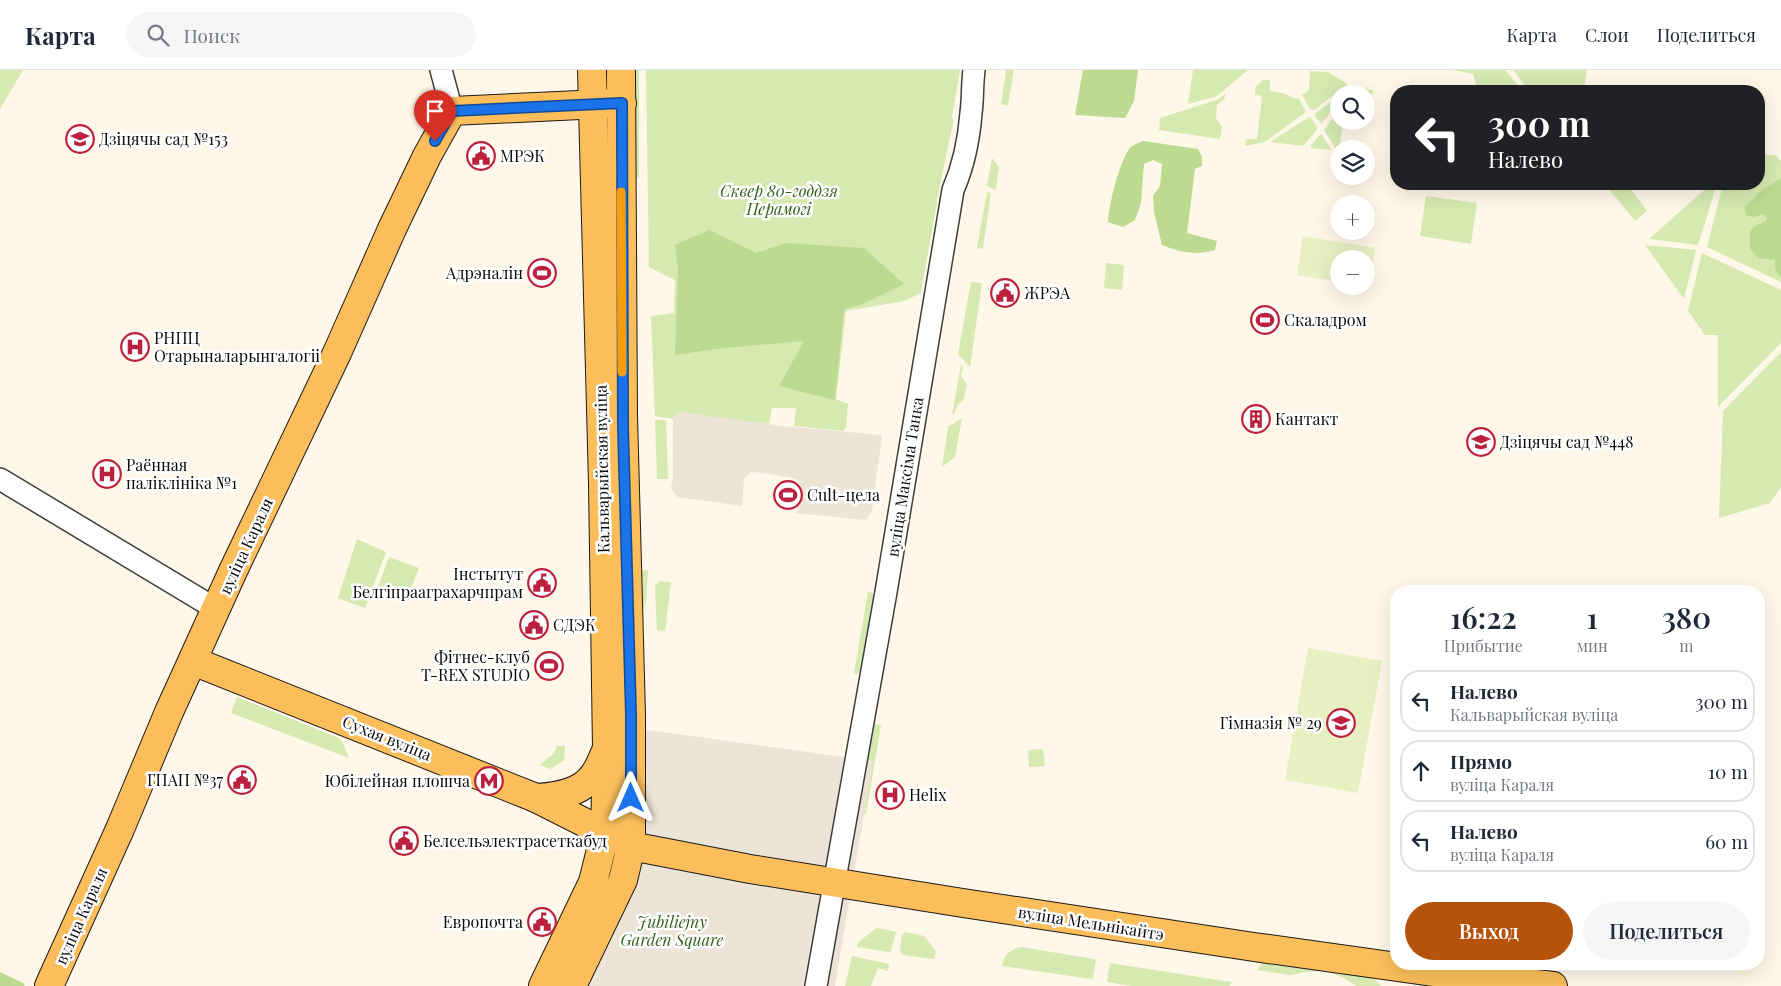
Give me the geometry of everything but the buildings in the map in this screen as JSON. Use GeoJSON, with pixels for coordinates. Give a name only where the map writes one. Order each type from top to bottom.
{"type":"FeatureCollection","features":[{"type":"Feature","properties":{"kind":"main road","name":"Кальварыйская вуліца"},"geometry":{"type":"LineString","coordinates":[[543,986],[593,882],[605,834],[603,484],[592,70]]}},
{"type":"Feature","properties":{"kind":"main road","name":"Кальварыйская вуліца"},"geometry":{"type":"LineString","coordinates":[[621,70],[623,415],[631,715],[631,846],[623,880]]}},
{"type":"Feature","properties":{"kind":"main road"},"geometry":{"type":"LineString","coordinates":[[452,111],[622,103]]}},
{"type":"Feature","properties":{"kind":"main road","name":"вуліца Караля"},"geometry":{"type":"LineString","coordinates":[[49,986],[216,609],[337,353],[392,229],[427,156],[452,111]]}},
{"type":"Feature","properties":{"kind":"main road","name":"Сухая вуліца"},"geometry":{"type":"LineString","coordinates":[[193,661],[536,798],[631,846]]}},
{"type":"Feature","properties":{"kind":"main road"},"geometry":{"type":"LineString","coordinates":[[536,798],[563,794],[584,786],[594,775],[606,749]]}},
{"type":"Feature","properties":{"kind":"main road","name":"вуліца Мельнікайтэ"},"geometry":{"type":"LineString","coordinates":[[631,846],[670,855],[835,884],[1390,966]]}},
{"type":"Feature","properties":{"kind":"main road"},"geometry":{"type":"LineString","coordinates":[[572,986],[623,880],[641,862],[654,857],[670,855]]}},
{"type":"Feature","properties":{"kind":"main road","name":"вуліца Мельнікайтэ"},"geometry":{"type":"LineString","coordinates":[[1416,970],[1553,986]]}},
{"type":"Feature","properties":{"kind":"street"},"geometry":{"type":"LineString","coordinates":[[441,70],[452,111]]}},
{"type":"Feature","properties":{"kind":"street","name":"вуліца Максіма Танка"},"geometry":{"type":"LineString","coordinates":[[816,986],[886,592],[953,190],[959,175],[972,113],[973,80]]}},
{"type":"Feature","properties":{"kind":"street"},"geometry":{"type":"LineString","coordinates":[[0,478],[216,609]]}},
{"type":"Feature","properties":{"kind":"green space"},"geometry":{"type":"Polygon","coordinates":[[[0,70],[23,70],[0,109],[0,70]]]}},
{"type":"Feature","properties":{"kind":"green space"},"geometry":{"type":"Polygon","coordinates":[[[631,70],[639,70],[639,177],[635,178],[631,70]]]}},
{"type":"Feature","properties":{"kind":"green space","name":"Сквер 80-годдзя Перамогі"},"geometry":{"type":"Polygon","coordinates":[[[646,70],[960,70],[952,117],[954,120],[940,185],[921,293],[904,301],[846,311],[836,399],[848,404],[846,429],[844,431],[794,426],[796,408],[772,408],[769,424],[674,416],[673,419],[655,416],[651,316],[674,313],[675,280],[649,267],[646,70]]]}},
{"type":"Feature","properties":{"kind":"green space"},"geometry":{"type":"Polygon","coordinates":[[[1006,70],[1014,70],[1008,106],[1001,104],[1006,70]]]}},
{"type":"Feature","properties":{"kind":"green space"},"geometry":{"type":"Polygon","coordinates":[[[1083,70],[1138,70],[1134,101],[1125,118],[1075,115],[1083,70]]]}},
{"type":"Feature","properties":{"kind":"green space"},"geometry":{"type":"Polygon","coordinates":[[[1193,70],[1248,70],[1217,96],[1188,104],[1193,70]]]}},
{"type":"Feature","properties":{"kind":"green space"},"geometry":{"type":"Polygon","coordinates":[[[1453,70],[1505,70],[1518,85],[1476,85],[1473,74],[1453,70]]]}},
{"type":"Feature","properties":{"kind":"green space"},"geometry":{"type":"Polygon","coordinates":[[[1513,70],[1587,70],[1585,85],[1524,85],[1513,70]]]}},
{"type":"Feature","properties":{"kind":"green space"},"geometry":{"type":"Polygon","coordinates":[[[1310,71],[1328,72],[1347,85],[1330,85],[1330,98],[1314,110],[1310,109],[1302,95],[1309,90],[1310,71]]]}},
{"type":"Feature","properties":{"kind":"green space"},"geometry":{"type":"Polygon","coordinates":[[[1263,80],[1270,80],[1270,91],[1283,93],[1296,99],[1298,97],[1306,112],[1265,142],[1245,146],[1246,139],[1257,139],[1262,96],[1255,95],[1256,86],[1263,80]]]}},
{"type":"Feature","properties":{"kind":"green space"},"geometry":{"type":"Polygon","coordinates":[[[1226,93],[1224,99],[1217,105],[1216,119],[1222,126],[1220,139],[1159,130],[1160,118],[1219,99],[1226,93]]]}},
{"type":"Feature","properties":{"kind":"green space"},"geometry":{"type":"Polygon","coordinates":[[[1330,102],[1330,112],[1321,124],[1315,113],[1330,102]]]}},
{"type":"Feature","properties":{"kind":"green space"},"geometry":{"type":"Polygon","coordinates":[[[1309,117],[1317,127],[1317,130],[1303,146],[1270,142],[1309,117]]]}},
{"type":"Feature","properties":{"kind":"green space"},"geometry":{"type":"Polygon","coordinates":[[[1330,122],[1330,130],[1342,130],[1340,140],[1330,140],[1324,130],[1330,122]]]}},
{"type":"Feature","properties":{"kind":"green space"},"geometry":{"type":"Polygon","coordinates":[[[1321,134],[1330,150],[1311,148],[1311,145],[1321,134]]]}},
{"type":"Feature","properties":{"kind":"green space"},"geometry":{"type":"Polygon","coordinates":[[[1143,141],[1198,149],[1202,157],[1202,166],[1195,169],[1187,233],[1217,241],[1215,250],[1201,253],[1188,252],[1162,245],[1154,212],[1153,196],[1160,186],[1162,164],[1153,160],[1144,164],[1141,203],[1135,220],[1123,227],[1108,222],[1115,184],[1125,156],[1132,146],[1143,141]]]}},
{"type":"Feature","properties":{"kind":"green space"},"geometry":{"type":"Polygon","coordinates":[[[1765,155],[1776,155],[1781,161],[1781,282],[1707,247],[1721,190],[1765,190],[1765,155]]]}},
{"type":"Feature","properties":{"kind":"green space"},"geometry":{"type":"Polygon","coordinates":[[[992,158],[999,167],[996,190],[987,186],[992,158]]]}},
{"type":"Feature","properties":{"kind":"green space"},"geometry":{"type":"Polygon","coordinates":[[[1781,178],[1781,277],[1775,269],[1775,260],[1758,258],[1750,248],[1750,231],[1755,226],[1766,221],[1767,217],[1763,214],[1755,217],[1747,216],[1744,208],[1765,188],[1781,178]]]}},
{"type":"Feature","properties":{"kind":"green space"},"geometry":{"type":"Polygon","coordinates":[[[1610,190],[1631,190],[1647,211],[1635,221],[1610,190]]]}},
{"type":"Feature","properties":{"kind":"green space"},"geometry":{"type":"Polygon","coordinates":[[[1704,190],[1715,190],[1698,245],[1649,239],[1704,190]]]}},
{"type":"Feature","properties":{"kind":"green space"},"geometry":{"type":"Polygon","coordinates":[[[987,192],[991,193],[983,249],[977,248],[987,192]]]}},
{"type":"Feature","properties":{"kind":"green space"},"geometry":{"type":"Polygon","coordinates":[[[1426,196],[1477,203],[1471,244],[1420,236],[1426,196]]]}},
{"type":"Feature","properties":{"kind":"green space"},"geometry":{"type":"Polygon","coordinates":[[[709,230],[756,253],[786,243],[864,248],[904,284],[861,305],[844,309],[835,400],[779,386],[804,341],[723,348],[675,355],[678,270],[675,245],[709,230]]]}},
{"type":"Feature","properties":{"kind":"green space"},"geometry":{"type":"Polygon","coordinates":[[[1303,236],[1375,248],[1375,250],[1330,250],[1330,280],[1297,275],[1303,236]]]}},
{"type":"Feature","properties":{"kind":"green space"},"geometry":{"type":"Polygon","coordinates":[[[1645,245],[1696,250],[1684,299],[1645,245]]]}},
{"type":"Feature","properties":{"kind":"green space"},"geometry":{"type":"Polygon","coordinates":[[[1702,253],[1781,290],[1781,343],[1718,407],[1718,335],[1705,335],[1688,311],[1702,253]]]}},
{"type":"Feature","properties":{"kind":"green space"},"geometry":{"type":"Polygon","coordinates":[[[1106,263],[1124,265],[1122,290],[1104,288],[1106,263]]]}},
{"type":"Feature","properties":{"kind":"green space"},"geometry":{"type":"Polygon","coordinates":[[[971,282],[982,283],[970,367],[958,354],[971,282]]]}},
{"type":"Feature","properties":{"kind":"green space"},"geometry":{"type":"Polygon","coordinates":[[[1781,352],[1781,487],[1770,503],[1719,518],[1723,411],[1781,352]]]}},
{"type":"Feature","properties":{"kind":"green space"},"geometry":{"type":"Polygon","coordinates":[[[961,365],[963,367],[961,376],[967,384],[964,399],[952,415],[961,365]]]}},
{"type":"Feature","properties":{"kind":"green space"},"geometry":{"type":"Polygon","coordinates":[[[962,418],[955,457],[942,467],[948,427],[962,418]]]}},
{"type":"Feature","properties":{"kind":"green space"},"geometry":{"type":"Polygon","coordinates":[[[655,420],[666,420],[668,479],[657,479],[655,420]]]}},
{"type":"Feature","properties":{"kind":"green space"},"geometry":{"type":"Polygon","coordinates":[[[357,539],[386,552],[365,608],[338,598],[357,539]]]}},
{"type":"Feature","properties":{"kind":"green space"},"geometry":{"type":"Polygon","coordinates":[[[389,557],[419,568],[407,599],[378,587],[389,557]]]}},
{"type":"Feature","properties":{"kind":"green space"},"geometry":{"type":"Polygon","coordinates":[[[648,570],[646,602],[643,609],[636,571],[648,570]]]}},
{"type":"Feature","properties":{"kind":"green space"},"geometry":{"type":"Polygon","coordinates":[[[660,581],[671,582],[665,631],[657,630],[655,586],[660,581]]]}},
{"type":"Feature","properties":{"kind":"green space"},"geometry":{"type":"Polygon","coordinates":[[[868,592],[873,593],[874,597],[863,666],[857,674],[854,673],[868,592]]]}},
{"type":"Feature","properties":{"kind":"green space"},"geometry":{"type":"Polygon","coordinates":[[[1308,648],[1382,661],[1358,793],[1285,780],[1308,648]]]}},
{"type":"Feature","properties":{"kind":"green space"},"geometry":{"type":"Polygon","coordinates":[[[237,697],[341,739],[349,758],[231,713],[237,697]]]}},
{"type":"Feature","properties":{"kind":"green space"},"geometry":{"type":"Polygon","coordinates":[[[869,723],[881,725],[866,814],[857,818],[869,723]]]}},
{"type":"Feature","properties":{"kind":"green space"},"geometry":{"type":"Polygon","coordinates":[[[557,746],[565,746],[564,760],[551,769],[540,765],[553,754],[557,746]]]}},
{"type":"Feature","properties":{"kind":"green space"},"geometry":{"type":"Polygon","coordinates":[[[1043,749],[1045,766],[1029,767],[1028,750],[1043,749]]]}},
{"type":"Feature","properties":{"kind":"green space"},"geometry":{"type":"Polygon","coordinates":[[[877,928],[896,932],[891,951],[857,947],[858,942],[877,928]]]}},
{"type":"Feature","properties":{"kind":"green space"},"geometry":{"type":"Polygon","coordinates":[[[905,932],[924,936],[936,951],[934,959],[903,955],[900,951],[902,935],[905,932]]]}},
{"type":"Feature","properties":{"kind":"green space"},"geometry":{"type":"Polygon","coordinates":[[[1021,947],[1094,959],[1096,960],[1093,978],[1002,966],[1008,953],[1021,947]]]}},
{"type":"Feature","properties":{"kind":"green space"},"geometry":{"type":"Polygon","coordinates":[[[852,956],[889,964],[888,971],[878,968],[871,986],[845,986],[852,956]]]}},
{"type":"Feature","properties":{"kind":"green space"},"geometry":{"type":"Polygon","coordinates":[[[1270,961],[1371,975],[1381,986],[1356,986],[1344,978],[1320,971],[1290,975],[1257,970],[1263,962],[1270,961]]]}},
{"type":"Feature","properties":{"kind":"green space"},"geometry":{"type":"Polygon","coordinates":[[[1110,963],[1231,982],[1230,986],[1131,986],[1107,982],[1110,963]]]}},
{"type":"Feature","properties":{"kind":"green space"},"geometry":{"type":"Polygon","coordinates":[[[0,972],[25,984],[24,986],[0,986],[0,972]]]}},
{"type":"Feature","properties":{"kind":"shaded area"},"geometry":{"type":"Polygon","coordinates":[[[680,412],[782,426],[881,435],[872,511],[866,520],[796,513],[801,489],[798,480],[755,472],[750,473],[744,479],[742,506],[677,497],[671,487],[673,478],[673,419],[680,412]]]}},
{"type":"Feature","properties":{"kind":"shaded area"},"geometry":{"type":"Polygon","coordinates":[[[613,725],[873,761],[835,986],[563,986],[608,891],[615,821],[613,725]]]}},
{"type":"Feature","properties":{"kind":"slow traffic"},"geometry":{"type":"LineString","coordinates":[[621,192],[622,372]]}},
{"type":"Feature","properties":{"kind":"place","name":"Дзіцячы сад №153"},"geometry":{"type":"Point","coordinates":[80,139]}},
{"type":"Feature","properties":{"kind":"place","name":"МРЭК"},"geometry":{"type":"Point","coordinates":[481,156]}},
{"type":"Feature","properties":{"kind":"place","name":"Адрэналін"},"geometry":{"type":"Point","coordinates":[542,273]}},
{"type":"Feature","properties":{"kind":"place","name":"ЖРЭА"},"geometry":{"type":"Point","coordinates":[1005,293]}},
{"type":"Feature","properties":{"kind":"place","name":"Скаладром"},"geometry":{"type":"Point","coordinates":[1265,320]}},
{"type":"Feature","properties":{"kind":"place","name":"РНПЦ Отарыналарынгалогіі"},"geometry":{"type":"Point","coordinates":[135,347]}},
{"type":"Feature","properties":{"kind":"place","name":"Кантакт"},"geometry":{"type":"Point","coordinates":[1256,419]}},
{"type":"Feature","properties":{"kind":"place","name":"Дзіцячы сад №448"},"geometry":{"type":"Point","coordinates":[1481,442]}},
{"type":"Feature","properties":{"kind":"place","name":"Раённая паліклініка №1"},"geometry":{"type":"Point","coordinates":[107,474]}},
{"type":"Feature","properties":{"kind":"place","name":"Cult-цела"},"geometry":{"type":"Point","coordinates":[788,495]}},
{"type":"Feature","properties":{"kind":"place","name":"Інстытут Белгіпрааграхарчпрам"},"geometry":{"type":"Point","coordinates":[542,583]}},
{"type":"Feature","properties":{"kind":"place","name":"СДЭК"},"geometry":{"type":"Point","coordinates":[534,625]}},
{"type":"Feature","properties":{"kind":"place","name":"Фітнес-клуб T-REX STUDIO"},"geometry":{"type":"Point","coordinates":[549,666]}},
{"type":"Feature","properties":{"kind":"place","name":"Гімназія № 29"},"geometry":{"type":"Point","coordinates":[1341,723]}},
{"type":"Feature","properties":{"kind":"place","name":"ГПАП №37"},"geometry":{"type":"Point","coordinates":[242,780]}},
{"type":"Feature","properties":{"kind":"place","name":"Юбілейная плошча"},"geometry":{"type":"Point","coordinates":[489,781]}},
{"type":"Feature","properties":{"kind":"place","name":"Helix"},"geometry":{"type":"Point","coordinates":[890,795]}},
{"type":"Feature","properties":{"kind":"place","name":"Белсельэлектрасеткабуд"},"geometry":{"type":"Point","coordinates":[404,841]}},
{"type":"Feature","properties":{"kind":"place","name":"Европочта"},"geometry":{"type":"Point","coordinates":[542,922]}},
{"type":"Feature","properties":{"kind":"route"},"geometry":{"type":"LineString","coordinates":[[435,141],[452,111],[552,108],[622,103],[623,427],[631,715],[631,798]]}},
{"type":"Feature","properties":{"kind":"park label","name":"Jubiliejny Garden Square"},"geometry":{"type":"Point","coordinates":[672,931]}}]}
